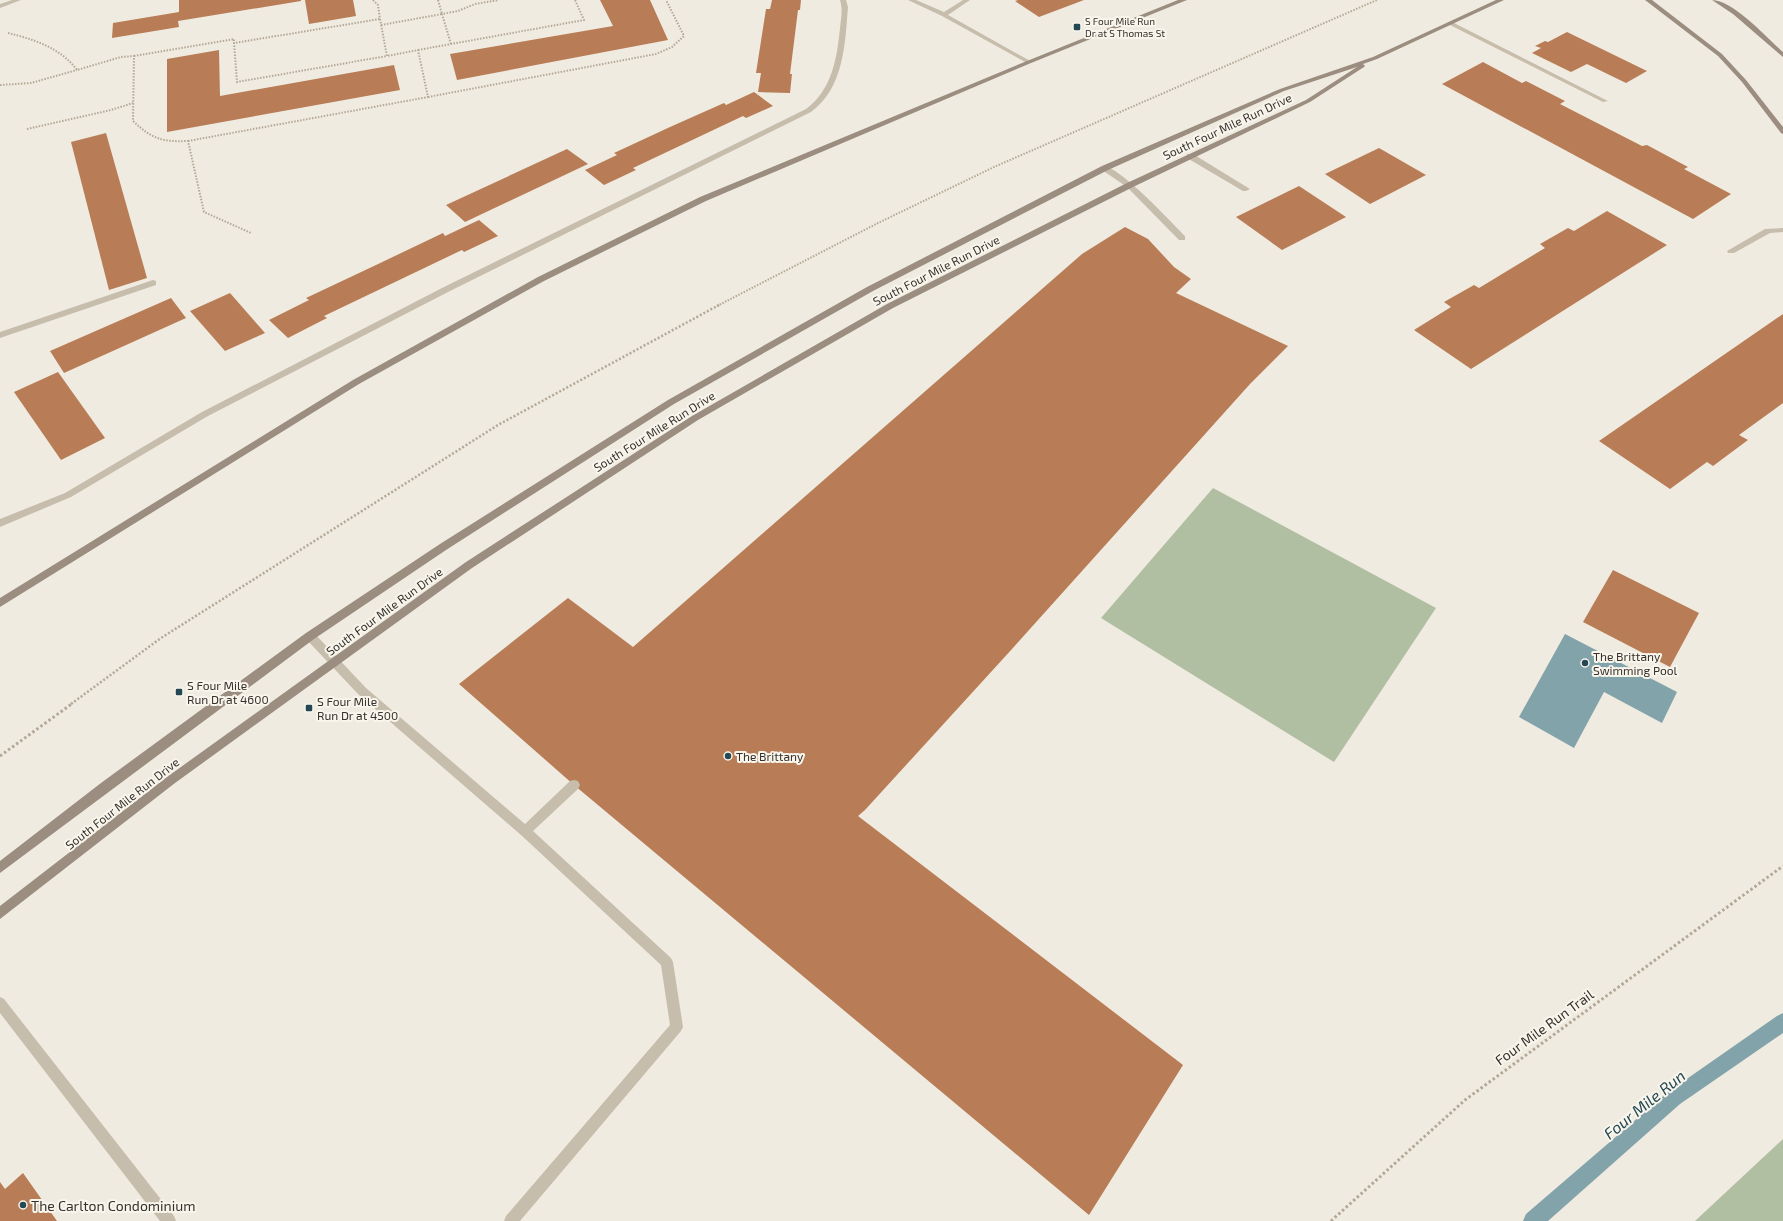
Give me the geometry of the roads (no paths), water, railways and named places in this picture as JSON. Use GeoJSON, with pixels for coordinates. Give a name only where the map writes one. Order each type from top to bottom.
{"type":"FeatureCollection","features":[{"type":"Feature","properties":{"kind":"main road"},"geometry":{"type":"LineString","coordinates":[[0,602],[356,382],[541,279],[703,199],[1029,62],[1184,0]]}},
{"type":"Feature","properties":{"kind":"main road","name":"South Four Mile Run Drive"},"geometry":{"type":"LineString","coordinates":[[0,868],[105,787],[310,636],[443,547],[671,402],[870,289],[1105,168],[1282,90],[1375,58],[1501,0]]}},
{"type":"Feature","properties":{"kind":"main road"},"geometry":{"type":"LineString","coordinates":[[1648,0],[1720,55],[1744,81],[1783,132]]}},
{"type":"Feature","properties":{"kind":"main road"},"geometry":{"type":"LineString","coordinates":[[1715,0],[1783,55]]}},
{"type":"Feature","properties":{"kind":"main road","name":"South Four Mile Run Drive"},"geometry":{"type":"LineString","coordinates":[[0,913],[171,780],[469,564],[695,418],[890,306],[1130,185],[1308,101],[1375,58]]}},
{"type":"Feature","properties":{"kind":"street"},"geometry":{"type":"LineString","coordinates":[[0,6],[18,0]]}},
{"type":"Feature","properties":{"kind":"street"},"geometry":{"type":"LineString","coordinates":[[0,524],[68,494],[212,410],[445,290],[767,132],[813,107],[829,88],[841,55],[845,7],[844,0]]}},
{"type":"Feature","properties":{"kind":"street"},"geometry":{"type":"LineString","coordinates":[[911,0],[944,15],[1029,62]]}},
{"type":"Feature","properties":{"kind":"street"},"geometry":{"type":"LineString","coordinates":[[944,15],[967,0]]}},
{"type":"Feature","properties":{"kind":"street"},"geometry":{"type":"LineString","coordinates":[[1450,23],[1605,101]]}},
{"type":"Feature","properties":{"kind":"street"},"geometry":{"type":"LineString","coordinates":[[1190,156],[1246,189]]}},
{"type":"Feature","properties":{"kind":"street"},"geometry":{"type":"LineString","coordinates":[[1105,168],[1130,185],[1182,238]]}},
{"type":"Feature","properties":{"kind":"street"},"geometry":{"type":"LineString","coordinates":[[1732,251],[1768,231],[1783,230]]}},
{"type":"Feature","properties":{"kind":"street"},"geometry":{"type":"LineString","coordinates":[[0,335],[153,283]]}},
{"type":"Feature","properties":{"kind":"street"},"geometry":{"type":"LineString","coordinates":[[310,636],[362,691],[524,830],[667,962],[677,1027],[510,1221]]}},
{"type":"Feature","properties":{"kind":"street"},"geometry":{"type":"LineString","coordinates":[[524,830],[574,785]]}},
{"type":"Feature","properties":{"kind":"street"},"geometry":{"type":"LineString","coordinates":[[0,1003],[164,1219]]}},
{"type":"Feature","properties":{"kind":"water","name":"The Brittany Swimming Pool"},"geometry":{"type":"Polygon","coordinates":[[[1565,634],[1677,692],[1662,723],[1604,692],[1574,748],[1519,717],[1565,634]]]}},
{"type":"Feature","properties":{"kind":"waterway","name":"Four Mile Run"},"geometry":{"type":"LineString","coordinates":[[1533,1221],[1674,1098],[1783,1022]]}},
{"type":"Feature","properties":{"kind":"place","name":"S Four Mile Run Dr at S Thomas St"},"geometry":{"type":"Point","coordinates":[1077,27]}},
{"type":"Feature","properties":{"kind":"place","name":"The Brittany Swimming Pool"},"geometry":{"type":"Point","coordinates":[1585,663]}},
{"type":"Feature","properties":{"kind":"place","name":"S Four Mile Run Dr at 4600"},"geometry":{"type":"Point","coordinates":[179,692]}},
{"type":"Feature","properties":{"kind":"place","name":"S Four Mile Run Dr at 4500"},"geometry":{"type":"Point","coordinates":[309,708]}},
{"type":"Feature","properties":{"kind":"place","name":"The Brittany"},"geometry":{"type":"Point","coordinates":[728,756]}},
{"type":"Feature","properties":{"kind":"place","name":"The Carlton Condominium"},"geometry":{"type":"Point","coordinates":[23,1205]}}]}
